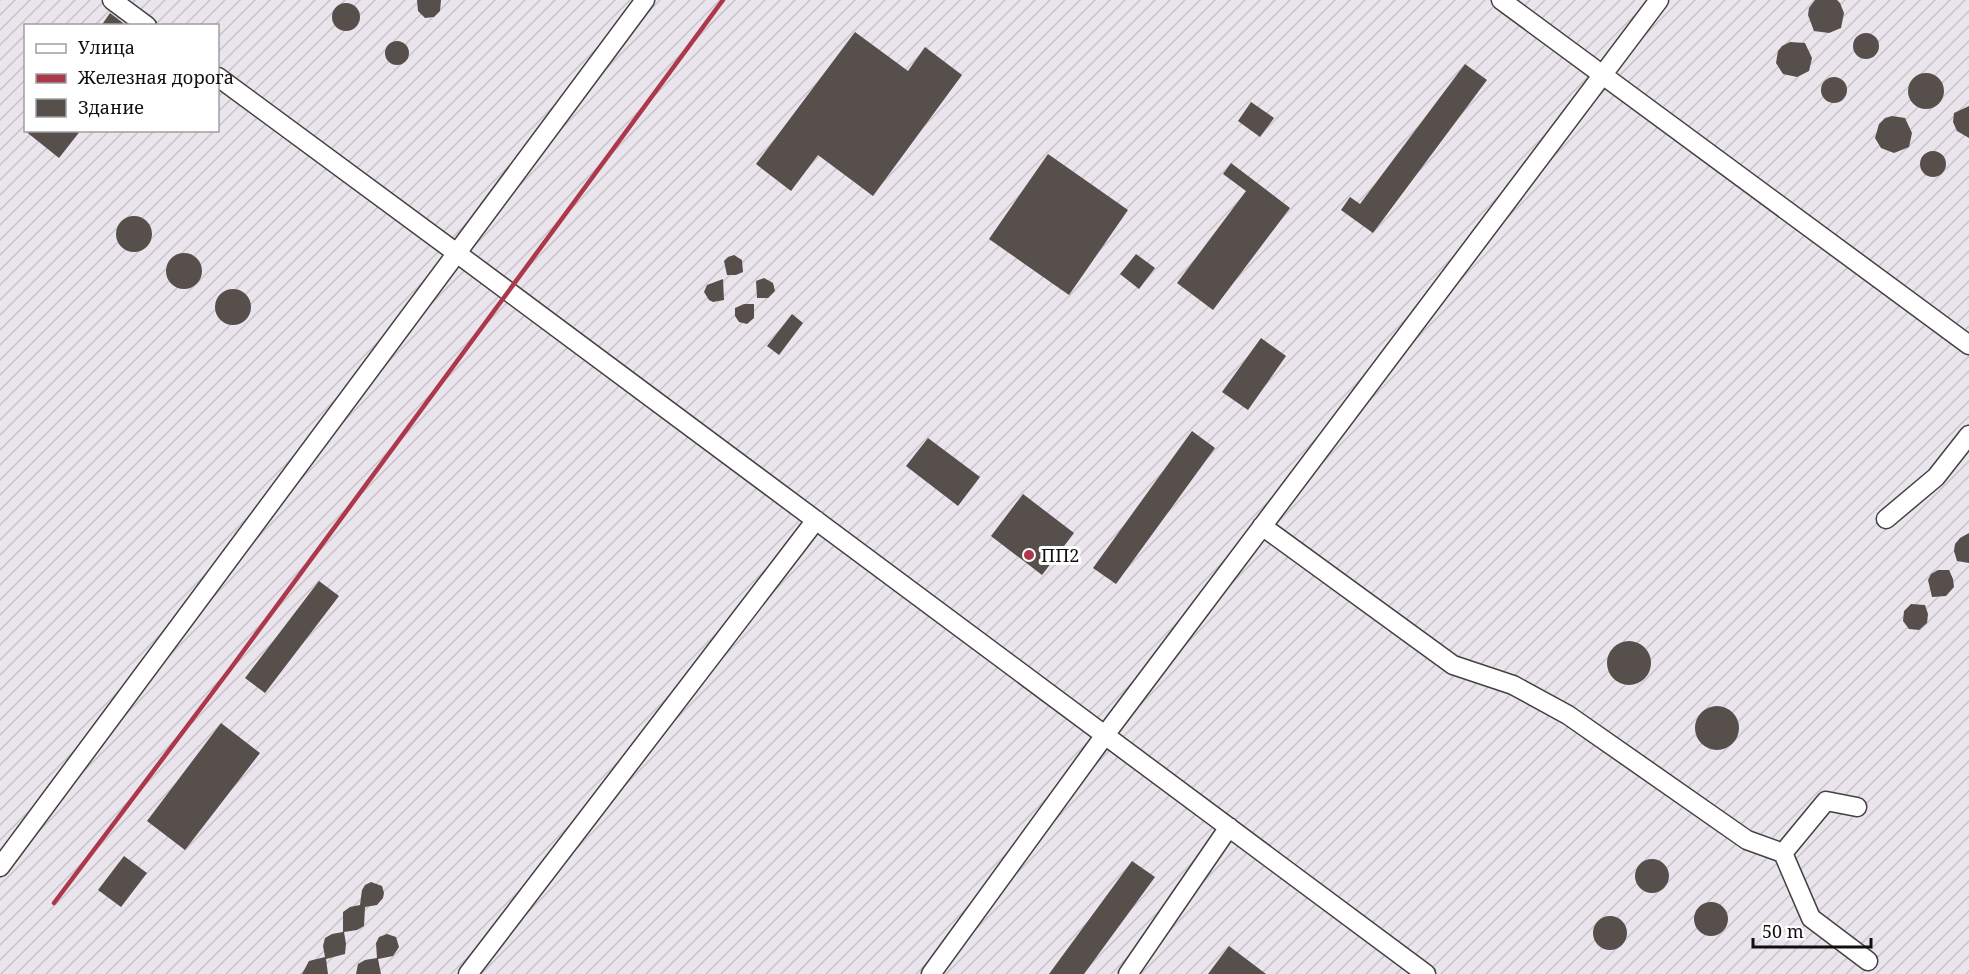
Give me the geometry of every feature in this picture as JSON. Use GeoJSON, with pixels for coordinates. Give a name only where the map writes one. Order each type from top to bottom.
{"type":"FeatureCollection","features":[{"type":"Feature","properties":{"kind":"lane"},"geometry":{"type":"LineString","coordinates":[[112,0],[144,24]]}},
{"type":"Feature","properties":{"kind":"lane"},"geometry":{"type":"LineString","coordinates":[[0,867],[645,0]]}},
{"type":"Feature","properties":{"kind":"lane"},"geometry":{"type":"LineString","coordinates":[[931,974],[1105,735],[1659,0]]}},
{"type":"Feature","properties":{"kind":"lane"},"geometry":{"type":"LineString","coordinates":[[1510,3],[1603,75],[1969,345]]}},
{"type":"Feature","properties":{"kind":"lane"},"geometry":{"type":"LineString","coordinates":[[219,78],[1426,974]]}},
{"type":"Feature","properties":{"kind":"lane"},"geometry":{"type":"LineString","coordinates":[[1886,519],[1936,477],[1969,435]]}},
{"type":"Feature","properties":{"kind":"lane"},"geometry":{"type":"LineString","coordinates":[[468,974],[816,520]]}},
{"type":"Feature","properties":{"kind":"lane"},"geometry":{"type":"LineString","coordinates":[[1262,526],[1453,665],[1513,685],[1568,715],[1748,840],[1783,853],[1811,918],[1868,961]]}},
{"type":"Feature","properties":{"kind":"lane"},"geometry":{"type":"LineString","coordinates":[[1783,853],[1826,801],[1857,807]]}},
{"type":"Feature","properties":{"kind":"lane"},"geometry":{"type":"LineString","coordinates":[[1128,974],[1229,827]]}},
{"type":"Feature","properties":{"kind":"shaded area"},"geometry":{"type":"Polygon","coordinates":[[[0,0],[1969,0],[1969,974],[0,974],[0,0]]]}},
{"type":"Feature","properties":{"kind":"building"},"geometry":{"type":"Polygon","coordinates":[[[417,0],[441,0],[440,11],[434,17],[425,18],[418,11],[417,0]]]}},
{"type":"Feature","properties":{"kind":"building"},"geometry":{"type":"Polygon","coordinates":[[[1815,0],[1837,0],[1840,3],[1844,13],[1841,28],[1829,33],[1814,31],[1808,15],[1809,8],[1815,0]]]}},
{"type":"Feature","properties":{"kind":"building"},"geometry":{"type":"Polygon","coordinates":[[[346,3],[356,7],[360,17],[356,27],[346,31],[336,27],[332,17],[336,7],[346,3]]]}},
{"type":"Feature","properties":{"kind":"building"},"geometry":{"type":"Polygon","coordinates":[[[110,13],[124,24],[102,24],[110,13]]]}},
{"type":"Feature","properties":{"kind":"building"},"geometry":{"type":"Polygon","coordinates":[[[855,32],[908,71],[925,47],[962,75],[873,196],[818,155],[791,191],[756,164],[855,32]]]}},
{"type":"Feature","properties":{"kind":"building"},"geometry":{"type":"Polygon","coordinates":[[[1866,33],[1876,36],[1879,46],[1876,56],[1866,59],[1856,56],[1853,46],[1856,36],[1866,33]]]}},
{"type":"Feature","properties":{"kind":"building"},"geometry":{"type":"Polygon","coordinates":[[[397,41],[402,42],[408,48],[408,58],[402,64],[397,65],[392,64],[386,58],[385,53],[386,48],[392,42],[397,41]]]}},
{"type":"Feature","properties":{"kind":"building"},"geometry":{"type":"Polygon","coordinates":[[[1790,42],[1805,43],[1812,58],[1809,71],[1797,77],[1783,74],[1776,63],[1778,51],[1790,42]]]}},
{"type":"Feature","properties":{"kind":"building"},"geometry":{"type":"Polygon","coordinates":[[[1465,64],[1487,80],[1373,233],[1341,210],[1350,197],[1360,204],[1465,64]]]}},
{"type":"Feature","properties":{"kind":"building"},"geometry":{"type":"Polygon","coordinates":[[[1926,73],[1939,78],[1944,91],[1939,104],[1926,109],[1913,104],[1908,91],[1913,78],[1926,73]]]}},
{"type":"Feature","properties":{"kind":"building"},"geometry":{"type":"Polygon","coordinates":[[[1834,77],[1844,80],[1847,90],[1844,100],[1834,103],[1824,100],[1821,90],[1824,80],[1834,77]]]}},
{"type":"Feature","properties":{"kind":"building"},"geometry":{"type":"Polygon","coordinates":[[[1251,102],[1274,118],[1260,137],[1238,121],[1251,102]]]}},
{"type":"Feature","properties":{"kind":"building"},"geometry":{"type":"Polygon","coordinates":[[[1969,106],[1969,138],[1957,131],[1953,122],[1954,113],[1969,106]]]}},
{"type":"Feature","properties":{"kind":"building"},"geometry":{"type":"Polygon","coordinates":[[[1892,116],[1905,118],[1912,133],[1909,147],[1894,153],[1881,148],[1875,138],[1879,124],[1885,118],[1892,116]]]}},
{"type":"Feature","properties":{"kind":"building"},"geometry":{"type":"Polygon","coordinates":[[[26,132],[79,132],[59,158],[26,132]]]}},
{"type":"Feature","properties":{"kind":"building"},"geometry":{"type":"Polygon","coordinates":[[[1933,151],[1943,154],[1946,164],[1943,174],[1933,177],[1923,174],[1920,164],[1923,154],[1933,151]]]}},
{"type":"Feature","properties":{"kind":"building"},"geometry":{"type":"Polygon","coordinates":[[[1048,154],[1128,210],[1069,295],[989,239],[1048,154]]]}},
{"type":"Feature","properties":{"kind":"building"},"geometry":{"type":"Polygon","coordinates":[[[1231,163],[1290,208],[1213,310],[1177,283],[1246,191],[1223,174],[1231,163]]]}},
{"type":"Feature","properties":{"kind":"building"},"geometry":{"type":"Polygon","coordinates":[[[134,216],[147,221],[152,234],[147,247],[134,252],[121,247],[116,234],[121,221],[134,216]]]}},
{"type":"Feature","properties":{"kind":"building"},"geometry":{"type":"Polygon","coordinates":[[[184,253],[197,258],[202,271],[197,284],[184,289],[171,284],[166,271],[171,258],[184,253]]]}},
{"type":"Feature","properties":{"kind":"building"},"geometry":{"type":"Polygon","coordinates":[[[1136,254],[1155,268],[1139,289],[1120,274],[1136,254]]]}},
{"type":"Feature","properties":{"kind":"building"},"geometry":{"type":"Polygon","coordinates":[[[734,255],[742,260],[743,272],[727,275],[724,261],[734,255]]]}},
{"type":"Feature","properties":{"kind":"building"},"geometry":{"type":"Polygon","coordinates":[[[764,278],[773,283],[775,291],[768,298],[757,298],[756,281],[764,278]]]}},
{"type":"Feature","properties":{"kind":"building"},"geometry":{"type":"Polygon","coordinates":[[[723,279],[724,300],[713,302],[709,300],[704,292],[707,285],[723,279]]]}},
{"type":"Feature","properties":{"kind":"building"},"geometry":{"type":"Polygon","coordinates":[[[233,289],[246,294],[251,307],[246,320],[233,325],[220,320],[215,307],[220,294],[233,289]]]}},
{"type":"Feature","properties":{"kind":"building"},"geometry":{"type":"Polygon","coordinates":[[[744,304],[754,304],[754,318],[747,324],[739,322],[735,316],[735,308],[744,304]]]}},
{"type":"Feature","properties":{"kind":"building"},"geometry":{"type":"Polygon","coordinates":[[[792,314],[803,323],[779,355],[767,346],[792,314]]]}},
{"type":"Feature","properties":{"kind":"building"},"geometry":{"type":"Polygon","coordinates":[[[1261,338],[1286,356],[1248,410],[1222,392],[1261,338]]]}},
{"type":"Feature","properties":{"kind":"building"},"geometry":{"type":"Polygon","coordinates":[[[1192,431],[1215,448],[1116,584],[1093,568],[1192,431]]]}},
{"type":"Feature","properties":{"kind":"building"},"geometry":{"type":"Polygon","coordinates":[[[928,438],[980,477],[958,506],[906,466],[928,438]]]}},
{"type":"Feature","properties":{"kind":"building"},"geometry":{"type":"Polygon","coordinates":[[[1023,494],[1074,533],[1042,575],[991,536],[1023,494]]]}},
{"type":"Feature","properties":{"kind":"building"},"geometry":{"type":"Polygon","coordinates":[[[1969,533],[1969,563],[1957,561],[1954,551],[1955,544],[1969,533]]]}},
{"type":"Feature","properties":{"kind":"building"},"geometry":{"type":"Polygon","coordinates":[[[1938,570],[1949,570],[1954,587],[1946,596],[1932,597],[1928,580],[1931,574],[1938,570]]]}},
{"type":"Feature","properties":{"kind":"building"},"geometry":{"type":"Polygon","coordinates":[[[319,581],[339,596],[265,693],[245,678],[319,581]]]}},
{"type":"Feature","properties":{"kind":"building"},"geometry":{"type":"Polygon","coordinates":[[[1911,604],[1925,605],[1928,614],[1927,623],[1919,630],[1909,629],[1903,621],[1904,611],[1911,604]]]}},
{"type":"Feature","properties":{"kind":"building"},"geometry":{"type":"Polygon","coordinates":[[[1629,641],[1644,648],[1651,663],[1644,678],[1629,685],[1614,678],[1607,663],[1614,648],[1629,641]]]}},
{"type":"Feature","properties":{"kind":"building"},"geometry":{"type":"Polygon","coordinates":[[[1717,706],[1732,713],[1739,728],[1732,743],[1717,750],[1702,743],[1695,728],[1702,713],[1717,706]]]}},
{"type":"Feature","properties":{"kind":"building"},"geometry":{"type":"Polygon","coordinates":[[[221,723],[260,753],[185,850],[147,821],[221,723]]]}},
{"type":"Feature","properties":{"kind":"building"},"geometry":{"type":"Polygon","coordinates":[[[124,856],[147,873],[121,907],[98,890],[124,856]]]}},
{"type":"Feature","properties":{"kind":"building"},"geometry":{"type":"Polygon","coordinates":[[[1652,859],[1664,864],[1669,876],[1664,888],[1652,893],[1640,888],[1635,876],[1640,864],[1652,859]]]}},
{"type":"Feature","properties":{"kind":"building"},"geometry":{"type":"Polygon","coordinates":[[[1132,861],[1155,877],[1084,974],[1049,974],[1132,861]]]}},
{"type":"Feature","properties":{"kind":"building"},"geometry":{"type":"Polygon","coordinates":[[[371,882],[382,886],[383,898],[377,905],[365,907],[364,926],[357,930],[344,932],[345,954],[326,959],[328,974],[302,974],[309,961],[325,957],[323,946],[325,938],[343,932],[343,912],[350,907],[360,905],[362,890],[371,882]]]}},
{"type":"Feature","properties":{"kind":"building"},"geometry":{"type":"Polygon","coordinates":[[[1711,902],[1723,907],[1728,919],[1723,931],[1711,936],[1699,931],[1694,919],[1699,907],[1711,902]]]}},
{"type":"Feature","properties":{"kind":"building"},"geometry":{"type":"Polygon","coordinates":[[[1610,916],[1622,921],[1627,933],[1622,945],[1610,950],[1598,945],[1593,933],[1598,921],[1610,916]]]}},
{"type":"Feature","properties":{"kind":"building"},"geometry":{"type":"Polygon","coordinates":[[[387,934],[396,937],[399,947],[393,956],[378,959],[381,974],[356,974],[358,964],[377,958],[376,943],[379,937],[387,934]]]}},
{"type":"Feature","properties":{"kind":"building"},"geometry":{"type":"Polygon","coordinates":[[[1229,946],[1266,974],[1208,974],[1229,946]]]}},
{"type":"Feature","properties":{"kind":"railway"},"geometry":{"type":"LineString","coordinates":[[54,903],[231,668],[723,0]]}},
{"type":"Feature","properties":{"kind":"place","name":"ПП2"},"geometry":{"type":"Point","coordinates":[1029,555]}}]}
